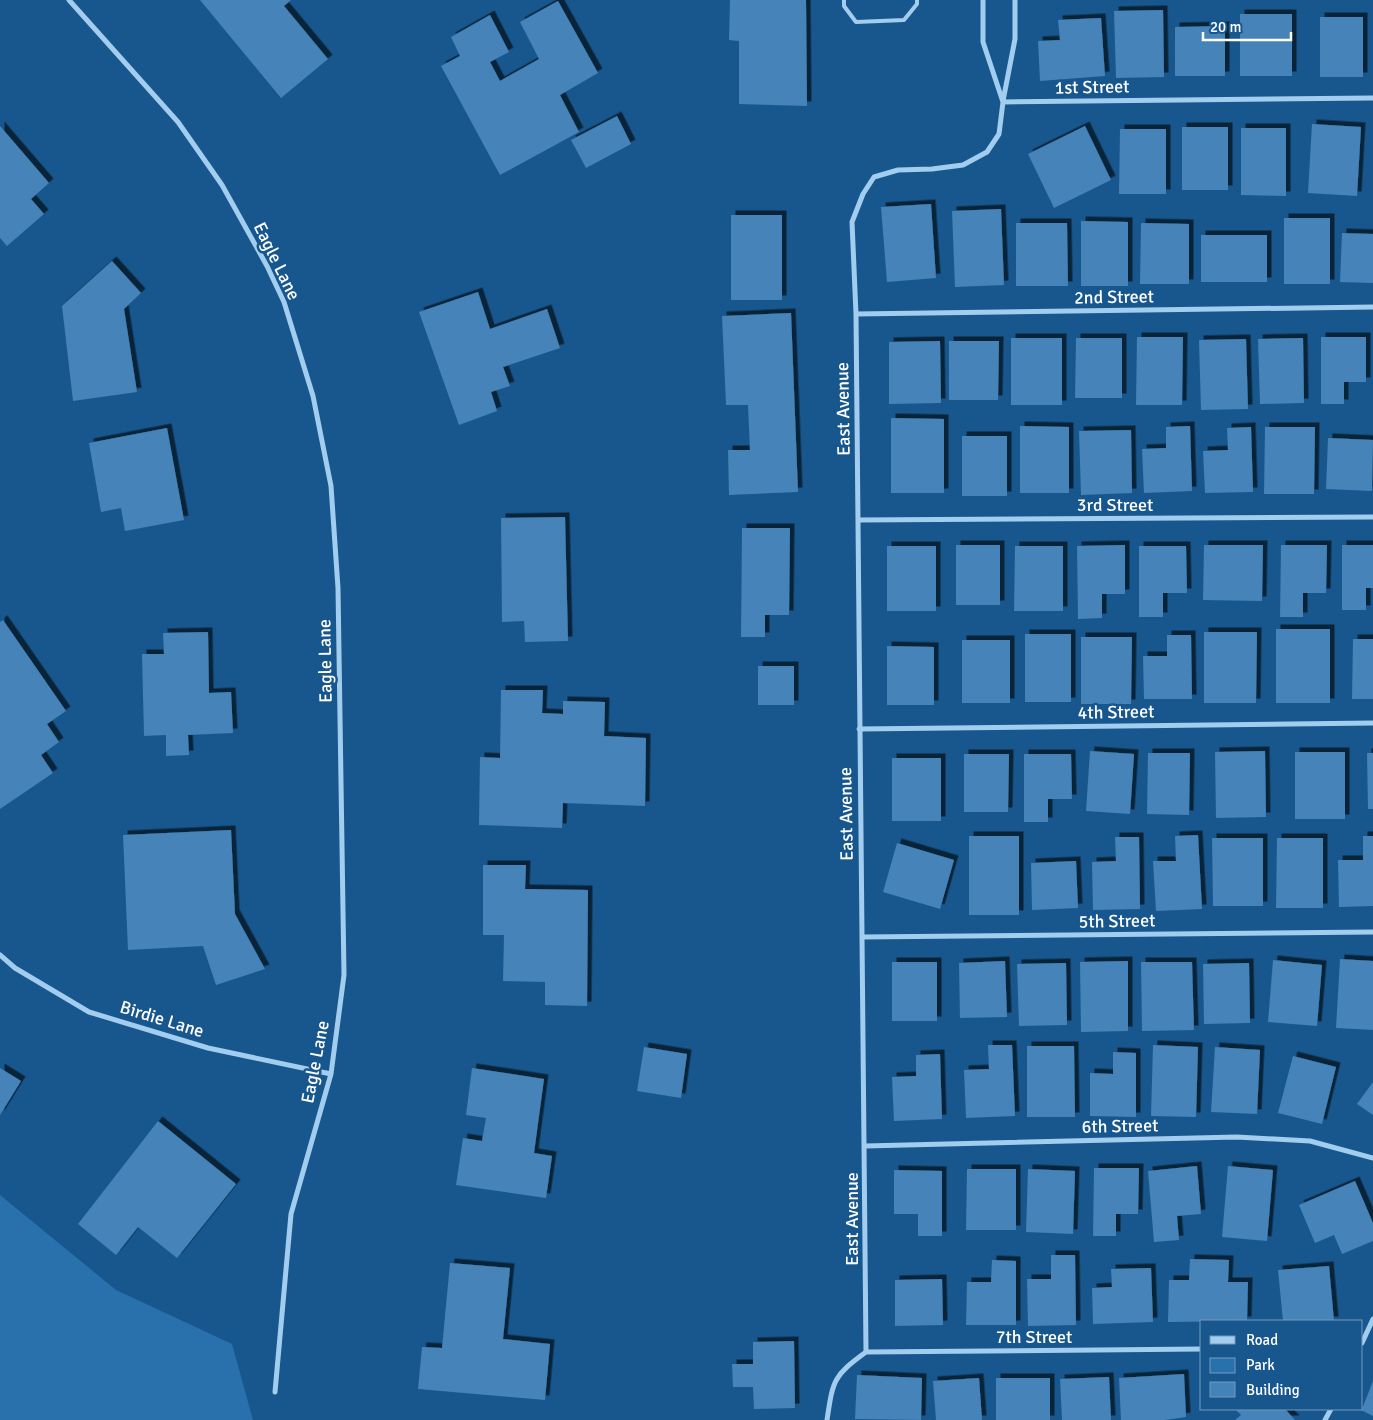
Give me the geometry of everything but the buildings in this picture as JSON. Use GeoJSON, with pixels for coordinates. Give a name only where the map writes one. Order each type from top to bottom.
{"type":"FeatureCollection","features":[{"type":"Feature","properties":{"kind":"street","name":"Eagle Lane"},"geometry":{"type":"LineString","coordinates":[[69,0],[178,122],[222,185],[267,266],[284,302],[314,396],[331,486],[338,588],[344,975],[330,1074],[291,1214],[275,1392]]}},
{"type":"Feature","properties":{"kind":"street"},"geometry":{"type":"LineString","coordinates":[[983,0],[983,42],[1003,102]]}},
{"type":"Feature","properties":{"kind":"street"},"geometry":{"type":"LineString","coordinates":[[1003,102],[1015,39],[1015,0]]}},
{"type":"Feature","properties":{"kind":"street","name":"1st Street"},"geometry":{"type":"LineString","coordinates":[[1003,102],[1373,98]]}},
{"type":"Feature","properties":{"kind":"street","name":"East Avenue"},"geometry":{"type":"LineString","coordinates":[[866,1352],[856,314],[852,222],[863,194],[874,178],[898,170],[932,169],[963,165],[987,152],[999,134],[1003,102]]}},
{"type":"Feature","properties":{"kind":"street","name":"2nd Street"},"geometry":{"type":"LineString","coordinates":[[856,314],[1373,307]]}},
{"type":"Feature","properties":{"kind":"street","name":"3rd Street"},"geometry":{"type":"LineString","coordinates":[[858,520],[1373,517]]}},
{"type":"Feature","properties":{"kind":"street","name":"4th Street"},"geometry":{"type":"LineString","coordinates":[[859,729],[1373,723]]}},
{"type":"Feature","properties":{"kind":"street","name":"5th Street"},"geometry":{"type":"LineString","coordinates":[[862,937],[1373,932]]}},
{"type":"Feature","properties":{"kind":"street","name":"Birdie Lane"},"geometry":{"type":"LineString","coordinates":[[0,955],[15,968],[89,1012],[208,1048],[330,1074]]}},
{"type":"Feature","properties":{"kind":"street","name":"6th Street"},"geometry":{"type":"LineString","coordinates":[[865,1146],[1237,1137],[1310,1141],[1373,1158]]}},
{"type":"Feature","properties":{"kind":"street"},"geometry":{"type":"LineString","coordinates":[[1363,1341],[1373,1319]]}},
{"type":"Feature","properties":{"kind":"street","name":"7th Street"},"geometry":{"type":"LineString","coordinates":[[866,1352],[1200,1349]]}},
{"type":"Feature","properties":{"kind":"street"},"geometry":{"type":"LineString","coordinates":[[827,1420],[832,1388],[843,1368],[866,1352]]}},
{"type":"Feature","properties":{"kind":"lane"},"geometry":{"type":"LineString","coordinates":[[844,0],[844,6],[856,22],[904,20],[917,4],[917,0]]}},
{"type":"Feature","properties":{"kind":"green space"},"geometry":{"type":"Polygon","coordinates":[[[0,1195],[116,1290],[232,1344],[253,1420],[0,1420],[0,1195]]]}}]}
